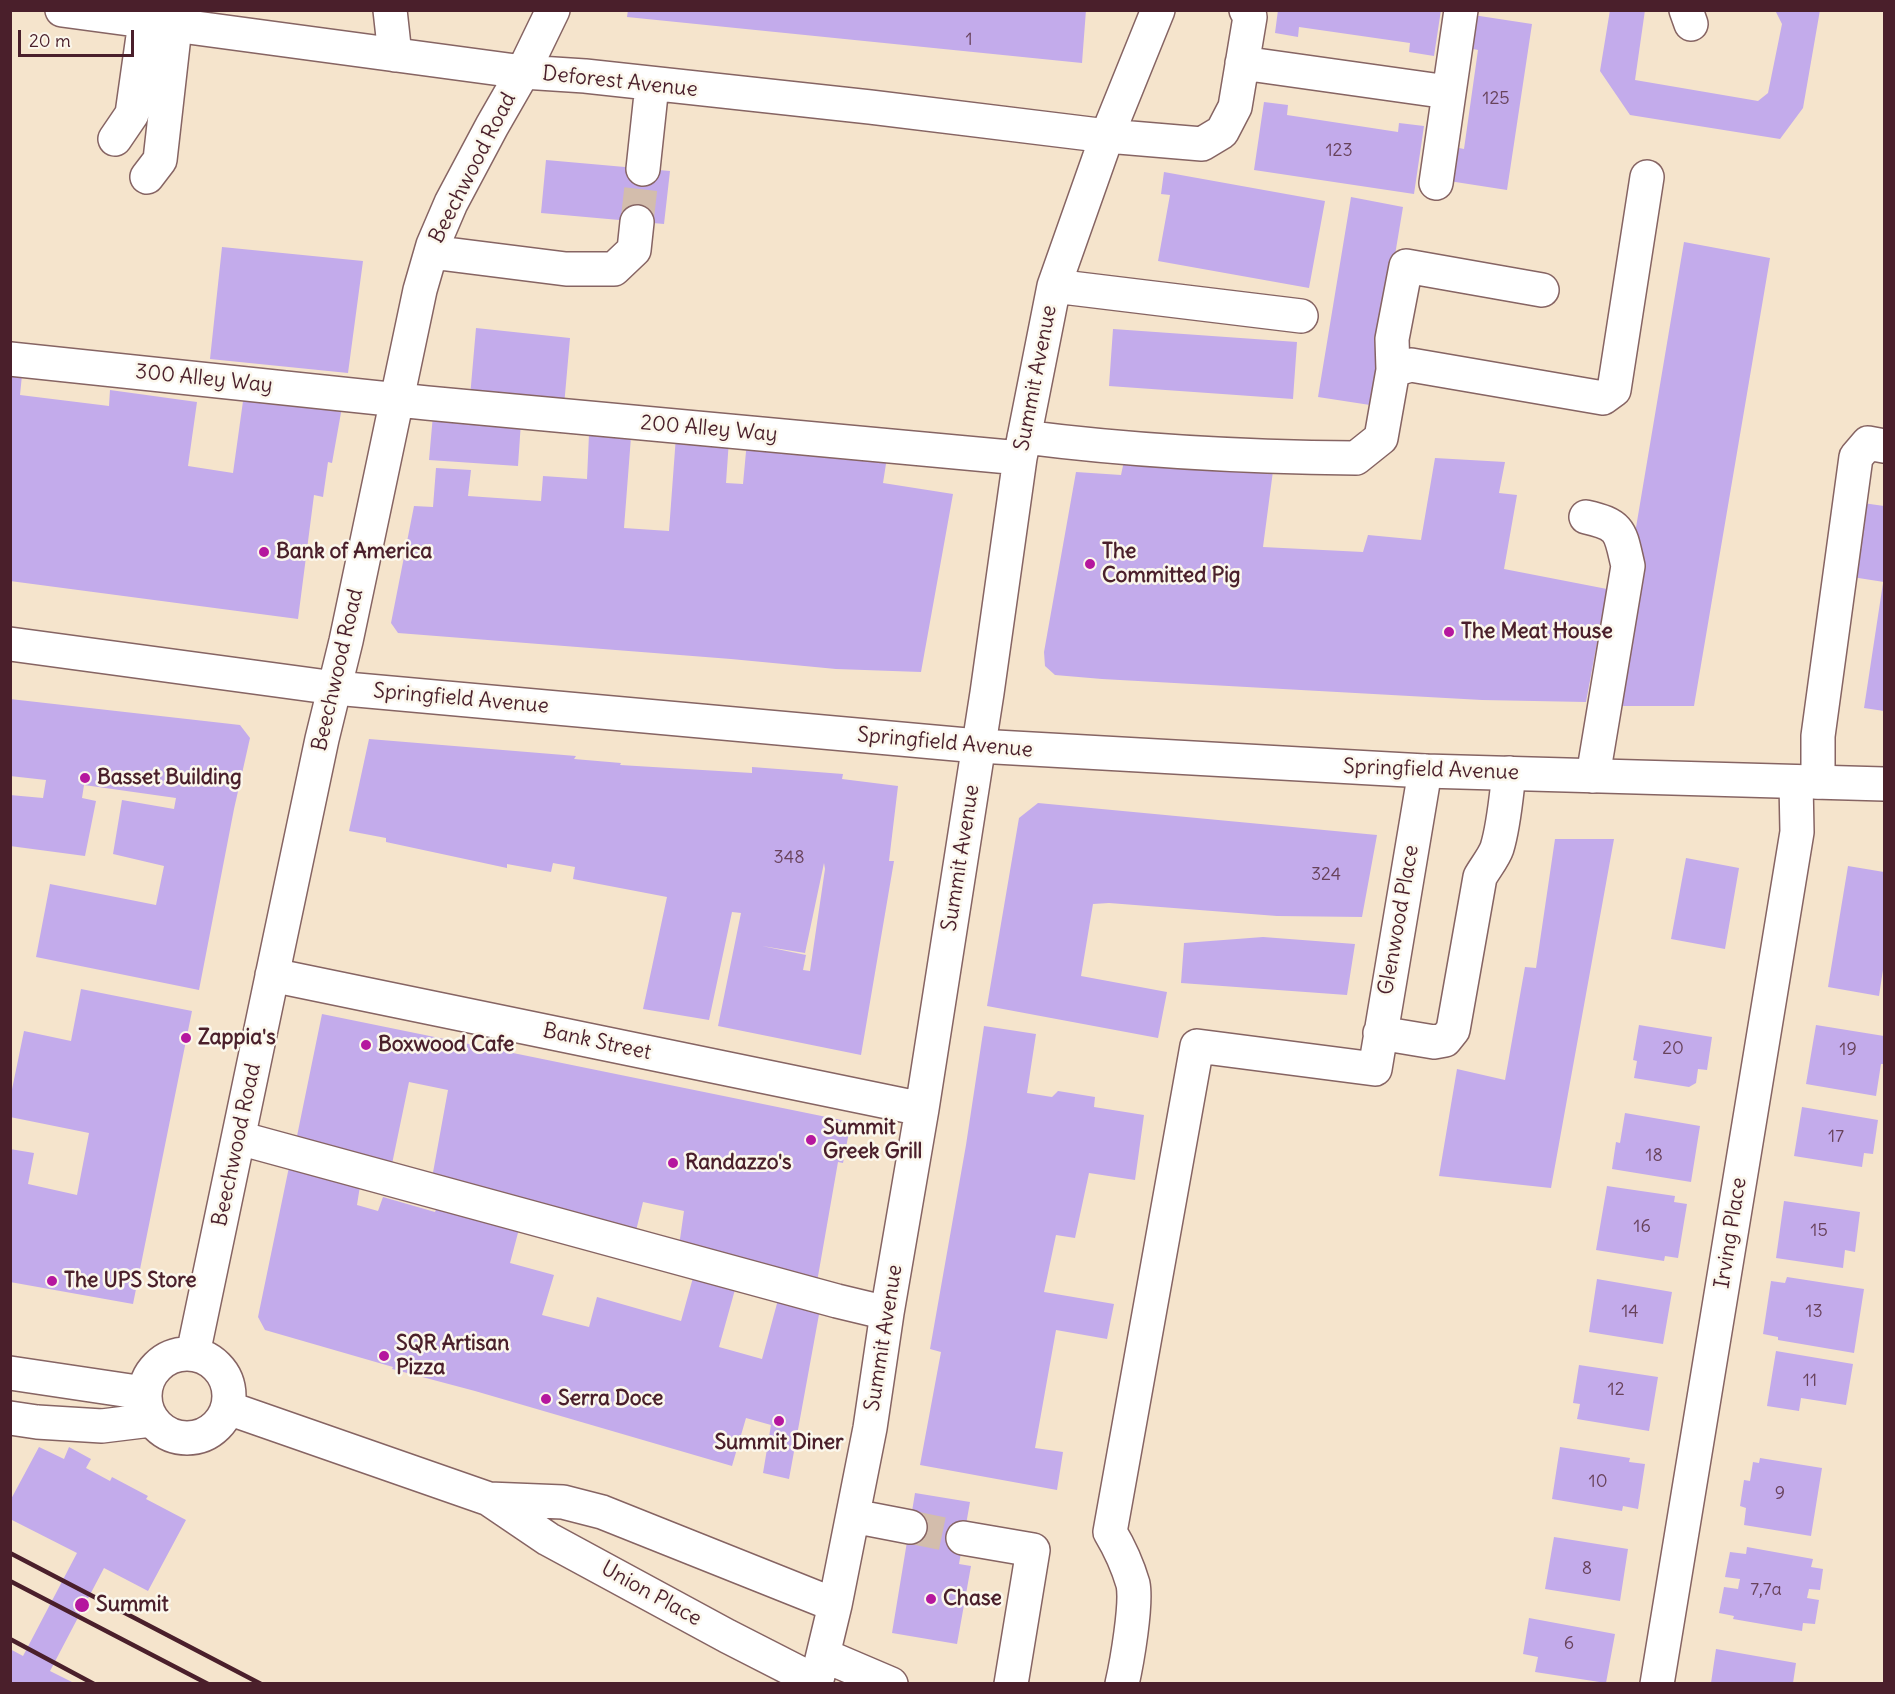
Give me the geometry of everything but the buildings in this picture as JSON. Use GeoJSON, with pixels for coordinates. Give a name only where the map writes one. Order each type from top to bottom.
{"type":"FeatureCollection","features":[{"type":"Feature","properties":{"kind":"street","name":"Deforest Avenue"},"geometry":{"type":"LineString","coordinates":[[62,10],[160,25],[523,72],[585,76],[1107,136],[1202,144],[1222,132],[1235,107],[1250,17],[1246,10]]}},
{"type":"Feature","properties":{"kind":"street"},"geometry":{"type":"LineString","coordinates":[[390,10],[395,55]]}},
{"type":"Feature","properties":{"kind":"street","name":"Beechwood Road"},"geometry":{"type":"LineString","coordinates":[[193,1354],[272,975],[420,290],[431,252],[451,203],[523,72],[553,10]]}},
{"type":"Feature","properties":{"kind":"street","name":"Summit Avenue"},"geometry":{"type":"LineString","coordinates":[[819,1673],[835,1605],[870,1428],[922,1109],[1022,448],[1054,286],[1107,136],[1158,10]]}},
{"type":"Feature","properties":{"kind":"street"},"geometry":{"type":"LineString","coordinates":[[1436,183],[1461,10]]}},
{"type":"Feature","properties":{"kind":"street"},"geometry":{"type":"LineString","coordinates":[[115,139],[132,114],[160,25]]}},
{"type":"Feature","properties":{"kind":"street"},"geometry":{"type":"LineString","coordinates":[[147,177],[160,160],[160,25]]}},
{"type":"Feature","properties":{"kind":"street"},"geometry":{"type":"LineString","coordinates":[[1242,63],[1448,92]]}},
{"type":"Feature","properties":{"kind":"street"},"geometry":{"type":"LineString","coordinates":[[643,169],[652,85]]}},
{"type":"Feature","properties":{"kind":"street"},"geometry":{"type":"LineString","coordinates":[[1393,370],[1411,365],[1603,398],[1614,390],[1647,177]]}},
{"type":"Feature","properties":{"kind":"street"},"geometry":{"type":"LineString","coordinates":[[431,252],[566,269],[614,269],[634,250],[637,222]]}},
{"type":"Feature","properties":{"kind":"street","name":"200 Alley Way"},"geometry":{"type":"LineString","coordinates":[[398,399],[1022,448],[1073,444],[1277,457],[1356,458],[1381,438],[1393,370],[1392,339],[1406,266],[1542,290]]}},
{"type":"Feature","properties":{"kind":"street"},"geometry":{"type":"LineString","coordinates":[[1054,286],[1301,316]]}},
{"type":"Feature","properties":{"kind":"street","name":"300 Alley Way"},"geometry":{"type":"LineString","coordinates":[[10,359],[398,399]]}},
{"type":"Feature","properties":{"kind":"street","name":"Irving Place"},"geometry":{"type":"LineString","coordinates":[[1657,1683],[1797,832],[1818,736],[1856,457],[1868,443],[1884,446]]}},
{"type":"Feature","properties":{"kind":"street"},"geometry":{"type":"LineString","coordinates":[[1586,517],[1610,523],[1621,537],[1628,566],[1593,776]]}},
{"type":"Feature","properties":{"kind":"street","name":"Springfield Avenue"},"geometry":{"type":"LineString","coordinates":[[10,644],[335,688],[978,746],[1425,771],[1884,784]]}},
{"type":"Feature","properties":{"kind":"street","name":"Glenwood Place"},"geometry":{"type":"LineString","coordinates":[[1122,1683],[1134,1601],[1133,1585],[1110,1532],[1197,1046],[1375,1069],[1425,771]]}},
{"type":"Feature","properties":{"kind":"street"},"geometry":{"type":"LineString","coordinates":[[1380,1033],[1434,1042],[1445,1040],[1453,1030],[1480,877],[1487,862],[1496,851],[1503,821],[1509,774]]}},
{"type":"Feature","properties":{"kind":"street","name":"Bank Street"},"geometry":{"type":"LineString","coordinates":[[272,975],[922,1109]]}},
{"type":"Feature","properties":{"kind":"street"},"geometry":{"type":"LineString","coordinates":[[239,1138],[887,1313]]}},
{"type":"Feature","properties":{"kind":"street"},"geometry":{"type":"LineString","coordinates":[[178,1354],[193,1354],[206,1358],[218,1367],[226,1379],[230,1393],[228,1408],[222,1421],[212,1431],[200,1437],[186,1439],[172,1436],[161,1430],[148,1407],[148,1380],[154,1369],[165,1360],[178,1354]]}},
{"type":"Feature","properties":{"kind":"street"},"geometry":{"type":"LineString","coordinates":[[10,1373],[148,1407]]}},
{"type":"Feature","properties":{"kind":"street"},"geometry":{"type":"LineString","coordinates":[[10,1418],[102,1426],[148,1407]]}},
{"type":"Feature","properties":{"kind":"street","name":"Union Place"},"geometry":{"type":"LineString","coordinates":[[228,1408],[489,1499],[548,1539],[727,1636],[819,1673],[891,1683]]}},
{"type":"Feature","properties":{"kind":"street","name":"Union Place"},"geometry":{"type":"LineString","coordinates":[[489,1499],[563,1502],[602,1512],[835,1605]]}},
{"type":"Feature","properties":{"kind":"street"},"geometry":{"type":"LineString","coordinates":[[853,1516],[910,1527]]}},
{"type":"Feature","properties":{"kind":"street"},"geometry":{"type":"LineString","coordinates":[[963,1538],[1033,1550],[1011,1683]]}},
{"type":"Feature","properties":{"kind":"tunnel"},"geometry":{"type":"LineString","coordinates":[[637,222],[643,169]]}},
{"type":"Feature","properties":{"kind":"tunnel"},"geometry":{"type":"LineString","coordinates":[[910,1527],[963,1538]]}},
{"type":"Feature","properties":{"kind":"railway"},"geometry":{"type":"LineString","coordinates":[[10,1553],[261,1684]]}},
{"type":"Feature","properties":{"kind":"railway"},"geometry":{"type":"LineString","coordinates":[[10,1581],[208,1684]]}},
{"type":"Feature","properties":{"kind":"railway"},"geometry":{"type":"LineString","coordinates":[[10,1639],[94,1684]]}},
{"type":"Feature","properties":{"kind":"place","name":"Bank of America"},"geometry":{"type":"Point","coordinates":[264,552]}},
{"type":"Feature","properties":{"kind":"place","name":"The Committed Pig"},"geometry":{"type":"Point","coordinates":[1090,564]}},
{"type":"Feature","properties":{"kind":"place","name":"The Meat House"},"geometry":{"type":"Point","coordinates":[1449,632]}},
{"type":"Feature","properties":{"kind":"place","name":"Basset Building"},"geometry":{"type":"Point","coordinates":[85,778]}},
{"type":"Feature","properties":{"kind":"place","name":"Zappia's"},"geometry":{"type":"Point","coordinates":[186,1038]}},
{"type":"Feature","properties":{"kind":"place","name":"Boxwood Cafe"},"geometry":{"type":"Point","coordinates":[366,1045]}},
{"type":"Feature","properties":{"kind":"place","name":"Summit Greek Grill"},"geometry":{"type":"Point","coordinates":[811,1140]}},
{"type":"Feature","properties":{"kind":"place","name":"Randazzo's"},"geometry":{"type":"Point","coordinates":[673,1163]}},
{"type":"Feature","properties":{"kind":"place","name":"The UPS Store"},"geometry":{"type":"Point","coordinates":[52,1281]}},
{"type":"Feature","properties":{"kind":"place","name":"SQR Artisan Pizza"},"geometry":{"type":"Point","coordinates":[384,1356]}},
{"type":"Feature","properties":{"kind":"place","name":"Serra Doce"},"geometry":{"type":"Point","coordinates":[546,1399]}},
{"type":"Feature","properties":{"kind":"place","name":"Summit Diner"},"geometry":{"type":"Point","coordinates":[779,1421]}},
{"type":"Feature","properties":{"kind":"place","name":"Chase"},"geometry":{"type":"Point","coordinates":[931,1599]}},
{"type":"Feature","properties":{"kind":"place","name":"Summit"},"geometry":{"type":"Point","coordinates":[82,1605]}}]}
